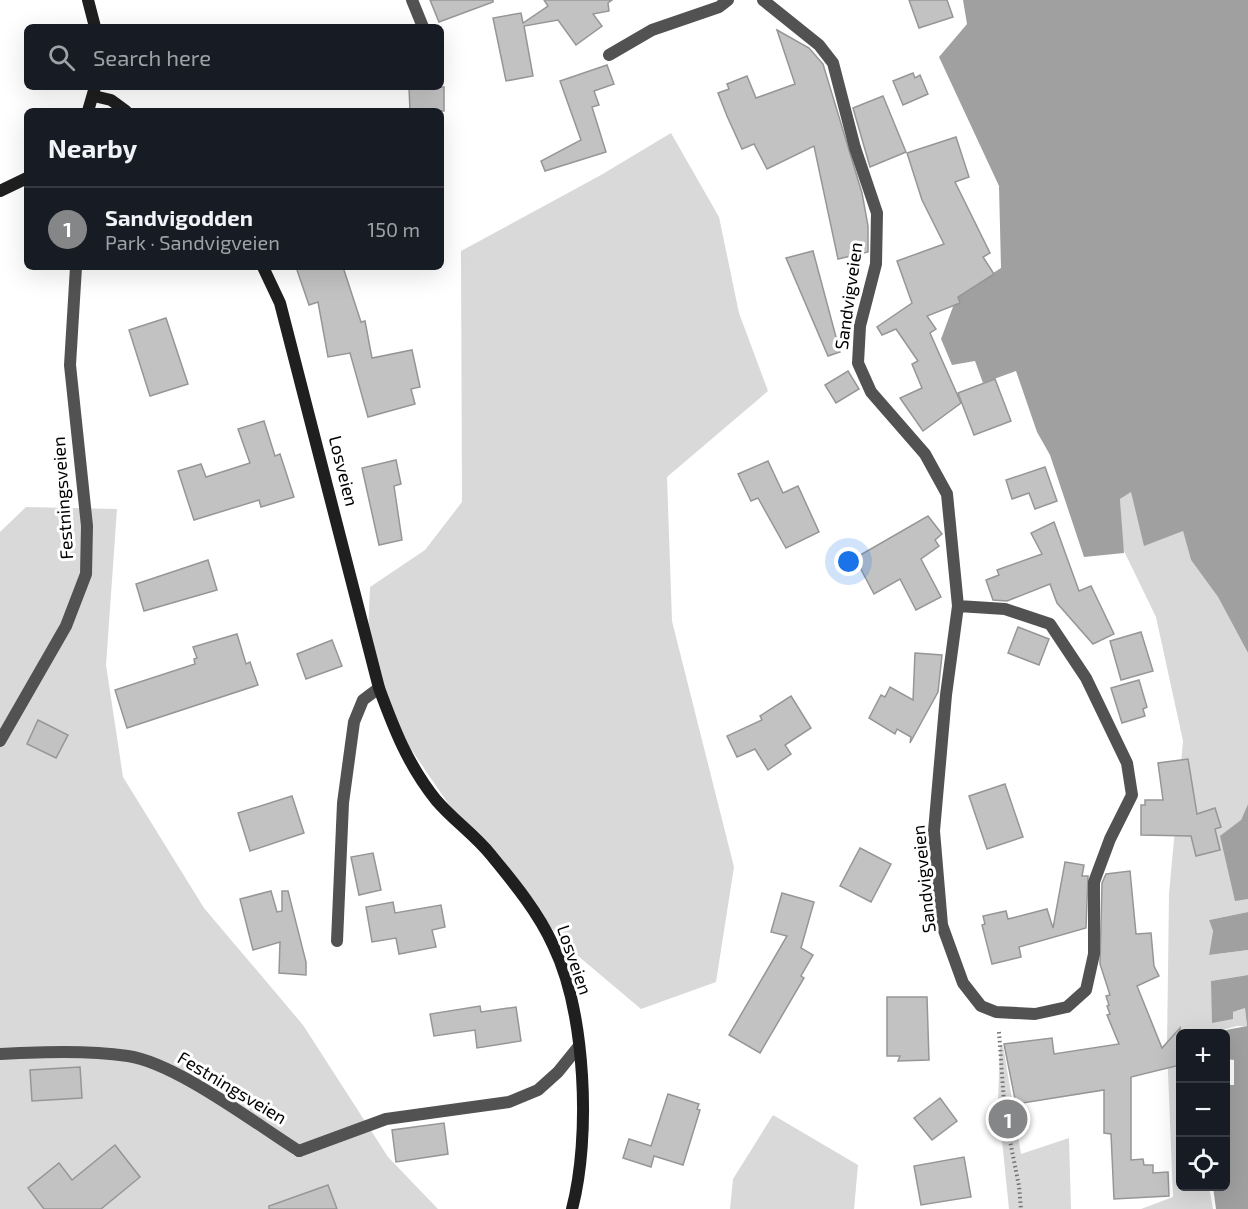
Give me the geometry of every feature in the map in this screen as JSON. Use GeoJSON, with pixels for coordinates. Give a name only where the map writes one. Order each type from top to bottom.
{"type":"FeatureCollection","features":[{"type":"Feature","properties":{"kind":"street"},"geometry":{"type":"LineString","coordinates":[[88,0],[94,24]]}},
{"type":"Feature","properties":{"kind":"street"},"geometry":{"type":"LineString","coordinates":[[412,0],[422,24]]}},
{"type":"Feature","properties":{"kind":"street"},"geometry":{"type":"LineString","coordinates":[[609,55],[652,30],[719,8],[728,0]]}},
{"type":"Feature","properties":{"kind":"street","name":"Sandvigveien"},"geometry":{"type":"LineString","coordinates":[[763,0],[819,45],[833,63],[855,148],[877,213],[876,264],[860,326],[858,363],[871,392],[925,454],[947,494],[958,606],[946,695],[934,831],[942,925],[963,983],[981,1006],[996,1012]]}},
{"type":"Feature","properties":{"kind":"street"},"geometry":{"type":"LineString","coordinates":[[89,108],[95,91],[122,108]]}},
{"type":"Feature","properties":{"kind":"street"},"geometry":{"type":"LineString","coordinates":[[0,191],[24,179]]}},
{"type":"Feature","properties":{"kind":"street","name":"Festningsveien"},"geometry":{"type":"LineString","coordinates":[[0,741],[66,626],[86,574],[87,526],[70,365],[76,270]]}},
{"type":"Feature","properties":{"kind":"street","name":"Losveien"},"geometry":{"type":"LineString","coordinates":[[264,270],[280,303],[379,687],[398,742],[437,801],[490,854],[541,921],[554,946],[567,985],[579,1046],[582,1137],[572,1209]]}},
{"type":"Feature","properties":{"kind":"street"},"geometry":{"type":"LineString","coordinates":[[958,606],[1005,609],[1050,624],[1086,678],[1127,763],[1132,795],[1110,839],[1094,882],[1094,954],[1086,990],[1067,1007],[1035,1014],[996,1012]]}},
{"type":"Feature","properties":{"kind":"street"},"geometry":{"type":"LineString","coordinates":[[337,941],[343,803],[354,722],[363,700],[379,687]]}},
{"type":"Feature","properties":{"kind":"street","name":"Festningsveien"},"geometry":{"type":"LineString","coordinates":[[0,1054],[60,1052],[130,1056],[170,1070],[299,1151],[386,1119],[509,1102],[538,1090],[558,1072],[579,1046]]}},
{"type":"Feature","properties":{"kind":"path"},"geometry":{"type":"LineString","coordinates":[[996,1012],[1005,1116],[1010,1151],[1019,1186],[1021,1209]]}},
{"type":"Feature","properties":{"kind":"shaded area"},"geometry":{"type":"Polygon","coordinates":[[[963,0],[1248,0],[1248,653],[1218,597],[1191,560],[1183,531],[1144,546],[1131,492],[1120,499],[1124,553],[1084,557],[1050,455],[1037,432],[1016,371],[983,383],[975,361],[952,365],[941,339],[957,296],[1001,268],[999,186],[939,57],[967,24],[963,0]]]}},
{"type":"Feature","properties":{"kind":"shaded area"},"geometry":{"type":"Polygon","coordinates":[[[671,133],[719,217],[739,313],[768,391],[667,477],[672,621],[734,867],[716,982],[641,1009],[571,950],[475,843],[402,736],[367,656],[370,587],[425,550],[462,502],[461,251],[601,175],[671,133]]]}},
{"type":"Feature","properties":{"kind":"shaded area"},"geometry":{"type":"Polygon","coordinates":[[[1131,491],[1183,530],[1191,560],[1218,597],[1248,653],[1248,804],[1241,820],[1235,900],[1248,899],[1248,912],[1209,920],[1213,931],[1209,955],[1248,950],[1248,975],[1211,981],[1233,1012],[1245,1008],[1247,1026],[1225,1029],[1176,1029],[1176,1191],[1210,1191],[1213,1209],[1141,1209],[1173,1197],[1167,1047],[1169,894],[1183,741],[1156,617],[1123,549],[1120,499],[1131,491]]]}},
{"type":"Feature","properties":{"kind":"shaded area"},"geometry":{"type":"Polygon","coordinates":[[[26,507],[117,509],[106,665],[123,777],[204,908],[303,1025],[388,1157],[438,1209],[0,1209],[0,532],[26,507]]]}},
{"type":"Feature","properties":{"kind":"shaded area"},"geometry":{"type":"Polygon","coordinates":[[[1248,804],[1248,899],[1235,901],[1220,836],[1241,820],[1248,804]]]}},
{"type":"Feature","properties":{"kind":"shaded area"},"geometry":{"type":"Polygon","coordinates":[[[1248,912],[1248,950],[1209,955],[1213,931],[1209,920],[1248,912]]]}},
{"type":"Feature","properties":{"kind":"shaded area"},"geometry":{"type":"Polygon","coordinates":[[[1248,975],[1248,1209],[1216,1209],[1214,1191],[1230,1191],[1230,1085],[1234,1085],[1234,1060],[1230,1060],[1230,1029],[1247,1026],[1245,1008],[1233,1012],[1233,1019],[1212,1023],[1211,981],[1248,975]]]}},
{"type":"Feature","properties":{"kind":"shaded area"},"geometry":{"type":"Polygon","coordinates":[[[1000,1045],[1003,1045],[1021,1154],[1069,1138],[1071,1209],[1009,1209],[998,1101],[1000,1045]]]}},
{"type":"Feature","properties":{"kind":"shaded area"},"geometry":{"type":"Polygon","coordinates":[[[773,1115],[858,1165],[854,1209],[730,1209],[733,1179],[773,1115]]]}},
{"type":"Feature","properties":{"kind":"building"},"geometry":{"type":"Polygon","coordinates":[[[430,0],[493,0],[493,2],[439,22],[430,0]]]}},
{"type":"Feature","properties":{"kind":"building"},"geometry":{"type":"Polygon","coordinates":[[[544,0],[612,0],[608,3],[609,11],[593,14],[602,26],[576,45],[558,20],[524,26],[533,76],[506,81],[493,18],[521,13],[523,23],[548,6],[544,0]]]}},
{"type":"Feature","properties":{"kind":"building"},"geometry":{"type":"Polygon","coordinates":[[[909,0],[947,0],[953,17],[919,28],[909,0]]]}},
{"type":"Feature","properties":{"kind":"building"},"geometry":{"type":"Polygon","coordinates":[[[777,30],[809,48],[823,64],[862,193],[868,226],[868,252],[838,259],[814,146],[767,169],[754,144],[742,149],[727,116],[718,93],[729,89],[727,84],[747,76],[756,98],[795,84],[777,30]]]}},
{"type":"Feature","properties":{"kind":"building"},"geometry":{"type":"Polygon","coordinates":[[[607,65],[614,84],[594,91],[599,105],[592,107],[606,152],[545,171],[541,161],[581,140],[560,81],[607,65]]]}},
{"type":"Feature","properties":{"kind":"building"},"geometry":{"type":"Polygon","coordinates":[[[913,73],[915,78],[920,75],[928,94],[903,105],[893,81],[913,73]]]}},
{"type":"Feature","properties":{"kind":"building"},"geometry":{"type":"Polygon","coordinates":[[[409,90],[444,90],[444,108],[410,108],[409,90]]]}},
{"type":"Feature","properties":{"kind":"building"},"geometry":{"type":"Polygon","coordinates":[[[883,96],[906,152],[870,167],[853,108],[883,96]]]}},
{"type":"Feature","properties":{"kind":"building"},"geometry":{"type":"Polygon","coordinates":[[[956,137],[969,177],[955,182],[990,253],[983,257],[994,274],[958,297],[960,303],[927,316],[936,329],[930,333],[961,403],[923,431],[900,398],[922,388],[912,364],[918,361],[896,329],[882,335],[877,327],[912,303],[897,261],[944,244],[922,200],[907,153],[956,137]]]}},
{"type":"Feature","properties":{"kind":"building"},"geometry":{"type":"Polygon","coordinates":[[[813,251],[840,352],[828,356],[786,258],[813,251]]]}},
{"type":"Feature","properties":{"kind":"building"},"geometry":{"type":"Polygon","coordinates":[[[297,270],[344,270],[361,322],[365,321],[372,358],[412,350],[420,387],[411,389],[415,404],[368,417],[350,353],[328,357],[318,302],[309,305],[297,270]]]}},
{"type":"Feature","properties":{"kind":"building"},"geometry":{"type":"Polygon","coordinates":[[[166,318],[188,384],[150,396],[129,330],[166,318]]]}},
{"type":"Feature","properties":{"kind":"building"},"geometry":{"type":"Polygon","coordinates":[[[848,371],[859,389],[836,403],[825,385],[848,371]]]}},
{"type":"Feature","properties":{"kind":"building"},"geometry":{"type":"Polygon","coordinates":[[[995,379],[1011,421],[974,435],[958,393],[995,379]]]}},
{"type":"Feature","properties":{"kind":"building"},"geometry":{"type":"Polygon","coordinates":[[[264,421],[275,456],[280,454],[294,497],[261,507],[259,500],[194,520],[178,471],[201,464],[206,477],[250,463],[238,429],[264,421]]]}},
{"type":"Feature","properties":{"kind":"building"},"geometry":{"type":"Polygon","coordinates":[[[396,460],[401,484],[394,486],[402,540],[379,545],[362,468],[396,460]]]}},
{"type":"Feature","properties":{"kind":"building"},"geometry":{"type":"Polygon","coordinates":[[[768,461],[783,493],[798,486],[819,532],[786,548],[758,498],[751,501],[738,474],[768,461]]]}},
{"type":"Feature","properties":{"kind":"building"},"geometry":{"type":"Polygon","coordinates":[[[1045,467],[1057,501],[1035,509],[1029,493],[1012,499],[1006,480],[1045,467]]]}},
{"type":"Feature","properties":{"kind":"building"},"geometry":{"type":"Polygon","coordinates":[[[928,516],[942,534],[935,540],[939,546],[921,559],[941,597],[916,610],[900,579],[874,594],[855,558],[928,516]]]}},
{"type":"Feature","properties":{"kind":"building"},"geometry":{"type":"Polygon","coordinates":[[[1054,522],[1079,591],[1091,586],[1114,634],[1093,644],[1057,603],[1050,584],[1007,601],[993,600],[986,580],[999,575],[997,570],[1042,554],[1031,533],[1054,522]]]}},
{"type":"Feature","properties":{"kind":"building"},"geometry":{"type":"Polygon","coordinates":[[[208,560],[217,590],[144,611],[136,584],[208,560]]]}},
{"type":"Feature","properties":{"kind":"building"},"geometry":{"type":"Polygon","coordinates":[[[1018,627],[1049,639],[1039,665],[1008,653],[1018,627]]]}},
{"type":"Feature","properties":{"kind":"building"},"geometry":{"type":"Polygon","coordinates":[[[1141,632],[1153,671],[1121,680],[1110,641],[1141,632]]]}},
{"type":"Feature","properties":{"kind":"building"},"geometry":{"type":"Polygon","coordinates":[[[237,634],[246,664],[250,662],[258,685],[127,728],[115,690],[195,664],[194,659],[197,658],[193,647],[237,634]]]}},
{"type":"Feature","properties":{"kind":"building"},"geometry":{"type":"Polygon","coordinates":[[[332,640],[342,666],[306,679],[297,654],[332,640]]]}},
{"type":"Feature","properties":{"kind":"building"},"geometry":{"type":"Polygon","coordinates":[[[915,653],[942,655],[938,692],[910,743],[911,737],[897,729],[895,734],[869,718],[881,695],[885,697],[890,687],[913,700],[915,653]]]}},
{"type":"Feature","properties":{"kind":"building"},"geometry":{"type":"Polygon","coordinates":[[[1139,680],[1147,707],[1143,709],[1145,716],[1122,723],[1111,688],[1139,680]]]}},
{"type":"Feature","properties":{"kind":"building"},"geometry":{"type":"Polygon","coordinates":[[[791,696],[811,728],[785,745],[791,754],[768,770],[755,749],[737,757],[727,736],[762,720],[760,716],[791,696]]]}},
{"type":"Feature","properties":{"kind":"building"},"geometry":{"type":"Polygon","coordinates":[[[38,720],[68,735],[56,758],[27,744],[38,720]]]}},
{"type":"Feature","properties":{"kind":"building"},"geometry":{"type":"Polygon","coordinates":[[[1188,759],[1197,814],[1215,808],[1221,827],[1215,829],[1220,850],[1196,856],[1191,836],[1141,835],[1141,805],[1145,805],[1145,800],[1163,800],[1158,763],[1188,759]]]}},
{"type":"Feature","properties":{"kind":"building"},"geometry":{"type":"Polygon","coordinates":[[[1005,784],[1023,837],[987,849],[969,796],[1005,784]]]}},
{"type":"Feature","properties":{"kind":"building"},"geometry":{"type":"Polygon","coordinates":[[[292,796],[304,833],[250,851],[238,813],[292,796]]]}},
{"type":"Feature","properties":{"kind":"building"},"geometry":{"type":"Polygon","coordinates":[[[860,848],[891,864],[871,902],[840,886],[860,848]]]}},
{"type":"Feature","properties":{"kind":"building"},"geometry":{"type":"Polygon","coordinates":[[[373,853],[381,890],[359,895],[351,857],[373,853]]]}},
{"type":"Feature","properties":{"kind":"building"},"geometry":{"type":"Polygon","coordinates":[[[1065,862],[1084,865],[1082,876],[1088,876],[1086,928],[1019,947],[1021,957],[992,964],[982,925],[985,924],[983,916],[1006,911],[1008,919],[1047,909],[1053,928],[1065,862]]]}},
{"type":"Feature","properties":{"kind":"building"},"geometry":{"type":"Polygon","coordinates":[[[1130,871],[1136,934],[1151,933],[1154,966],[1159,976],[1137,986],[1162,1048],[1176,1032],[1176,1066],[1131,1077],[1131,1160],[1143,1159],[1144,1165],[1153,1165],[1153,1173],[1168,1172],[1169,1196],[1114,1199],[1111,1134],[1104,1133],[1104,1090],[1016,1104],[1004,1044],[1052,1038],[1054,1054],[1119,1044],[1107,1015],[1110,1014],[1106,996],[1110,995],[1100,964],[1102,883],[1106,874],[1130,871]]]}},
{"type":"Feature","properties":{"kind":"building"},"geometry":{"type":"Polygon","coordinates":[[[271,891],[277,912],[282,911],[282,891],[288,891],[306,962],[306,975],[279,973],[280,942],[253,950],[240,899],[271,891]]]}},
{"type":"Feature","properties":{"kind":"building"},"geometry":{"type":"Polygon","coordinates":[[[782,893],[814,902],[801,948],[813,955],[801,976],[804,978],[760,1053],[729,1035],[787,936],[771,932],[782,893]]]}},
{"type":"Feature","properties":{"kind":"building"},"geometry":{"type":"Polygon","coordinates":[[[393,902],[395,913],[441,905],[445,927],[432,930],[436,947],[399,954],[396,938],[372,942],[366,907],[393,902]]]}},
{"type":"Feature","properties":{"kind":"building"},"geometry":{"type":"Polygon","coordinates":[[[887,997],[927,997],[929,1060],[898,1061],[900,1056],[887,1056],[887,997]]]}},
{"type":"Feature","properties":{"kind":"building"},"geometry":{"type":"Polygon","coordinates":[[[480,1006],[481,1012],[516,1007],[521,1041],[477,1048],[475,1030],[434,1036],[430,1014],[480,1006]]]}},
{"type":"Feature","properties":{"kind":"building"},"geometry":{"type":"Polygon","coordinates":[[[80,1067],[82,1098],[32,1101],[30,1070],[80,1067]]]}},
{"type":"Feature","properties":{"kind":"building"},"geometry":{"type":"Polygon","coordinates":[[[668,1094],[699,1104],[697,1109],[700,1110],[683,1165],[654,1156],[651,1167],[623,1158],[629,1139],[651,1146],[668,1094]]]}},
{"type":"Feature","properties":{"kind":"building"},"geometry":{"type":"Polygon","coordinates":[[[940,1098],[957,1121],[932,1140],[914,1118],[940,1098]]]}},
{"type":"Feature","properties":{"kind":"building"},"geometry":{"type":"Polygon","coordinates":[[[444,1123],[448,1154],[396,1162],[392,1130],[444,1123]]]}},
{"type":"Feature","properties":{"kind":"building"},"geometry":{"type":"Polygon","coordinates":[[[115,1145],[140,1177],[101,1209],[44,1209],[28,1188],[59,1163],[72,1180],[115,1145]]]}},
{"type":"Feature","properties":{"kind":"building"},"geometry":{"type":"Polygon","coordinates":[[[964,1157],[971,1197],[921,1205],[914,1166],[964,1157]]]}},
{"type":"Feature","properties":{"kind":"building"},"geometry":{"type":"Polygon","coordinates":[[[328,1185],[337,1209],[269,1209],[269,1206],[328,1185]]]}},
{"type":"Feature","properties":{"kind":"place","name":"Sandvigodden"},"geometry":{"type":"Point","coordinates":[1008,1119]}}]}
